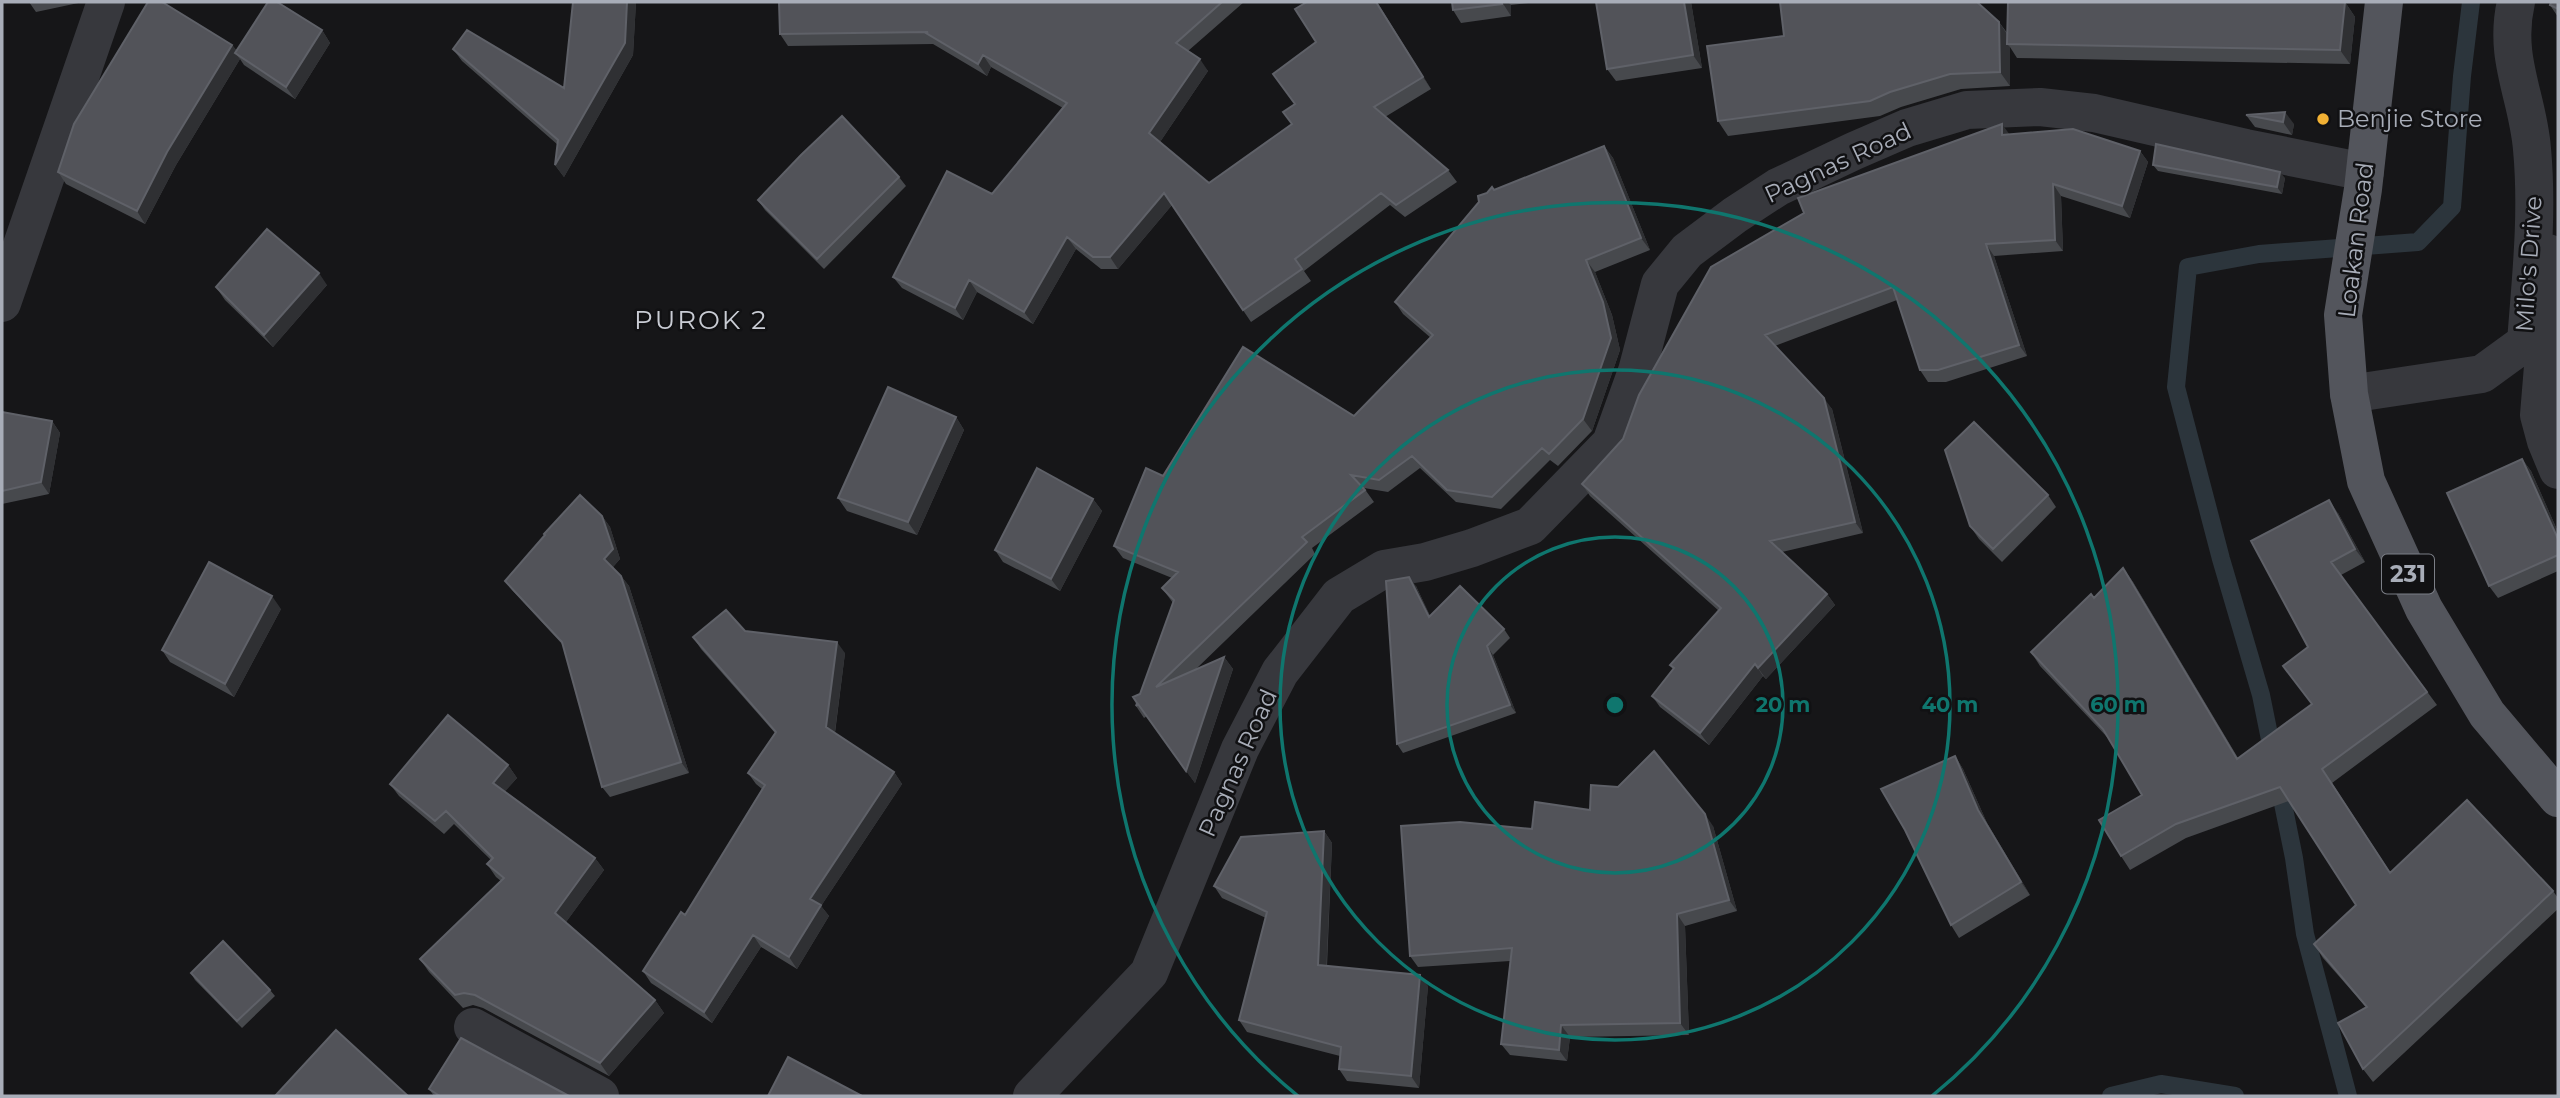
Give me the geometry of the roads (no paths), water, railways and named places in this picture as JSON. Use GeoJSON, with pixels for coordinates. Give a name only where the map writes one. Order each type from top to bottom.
{"type":"FeatureCollection","features":[{"type":"Feature","properties":{"kind":"main road","name":"Loakan Road"},"geometry":{"type":"LineString","coordinates":[[2384,2],[2364,181],[2343,315],[2349,394],[2366,481],[2424,608],[2487,714],[2558,798]]}},
{"type":"Feature","properties":{"kind":"street"},"geometry":{"type":"LineString","coordinates":[[2,303],[106,2]]}},
{"type":"Feature","properties":{"kind":"street","name":"Milo's Drive"},"geometry":{"type":"LineString","coordinates":[[2349,394],[2482,374],[2526,342],[2545,141],[2514,65],[2512,16],[2515,2]]}},
{"type":"Feature","properties":{"kind":"street","name":"Pagnas Road"},"geometry":{"type":"LineString","coordinates":[[1032,1096],[1149,973],[1240,749],[1280,672],[1339,596],[1384,569],[1437,559],[1530,526],[1611,443],[1636,371],[1660,284],[1687,251],[1735,215],[1778,187],[1854,151],[1907,128],[1967,110],[2040,107],[2094,113],[2246,148],[2364,181]]}},
{"type":"Feature","properties":{"kind":"street"},"geometry":{"type":"LineString","coordinates":[[2536,214],[2556,278],[2556,317],[2544,354],[2539,415],[2558,470]]}},
{"type":"Feature","properties":{"kind":"street"},"geometry":{"type":"LineString","coordinates":[[473,1027],[600,1096]]}},
{"type":"Feature","properties":{"kind":"waterway"},"geometry":{"type":"LineString","coordinates":[[2348,1096],[2305,934],[2294,858],[2261,695],[2221,559],[2176,387],[2188,267],[2259,254],[2418,242],[2452,207],[2462,76],[2471,2]]}},
{"type":"Feature","properties":{"kind":"waterway"},"geometry":{"type":"LineString","coordinates":[[2111,1096],[2161,1084],[2235,1096]]}},
{"type":"Feature","properties":{"kind":"place","name":"Benjie Store"},"geometry":{"type":"Point","coordinates":[2323,119]}},
{"type":"Feature","properties":{"kind":"district","name":"PUROK 2"},"geometry":{"type":"Point","coordinates":[701,320]}}]}
